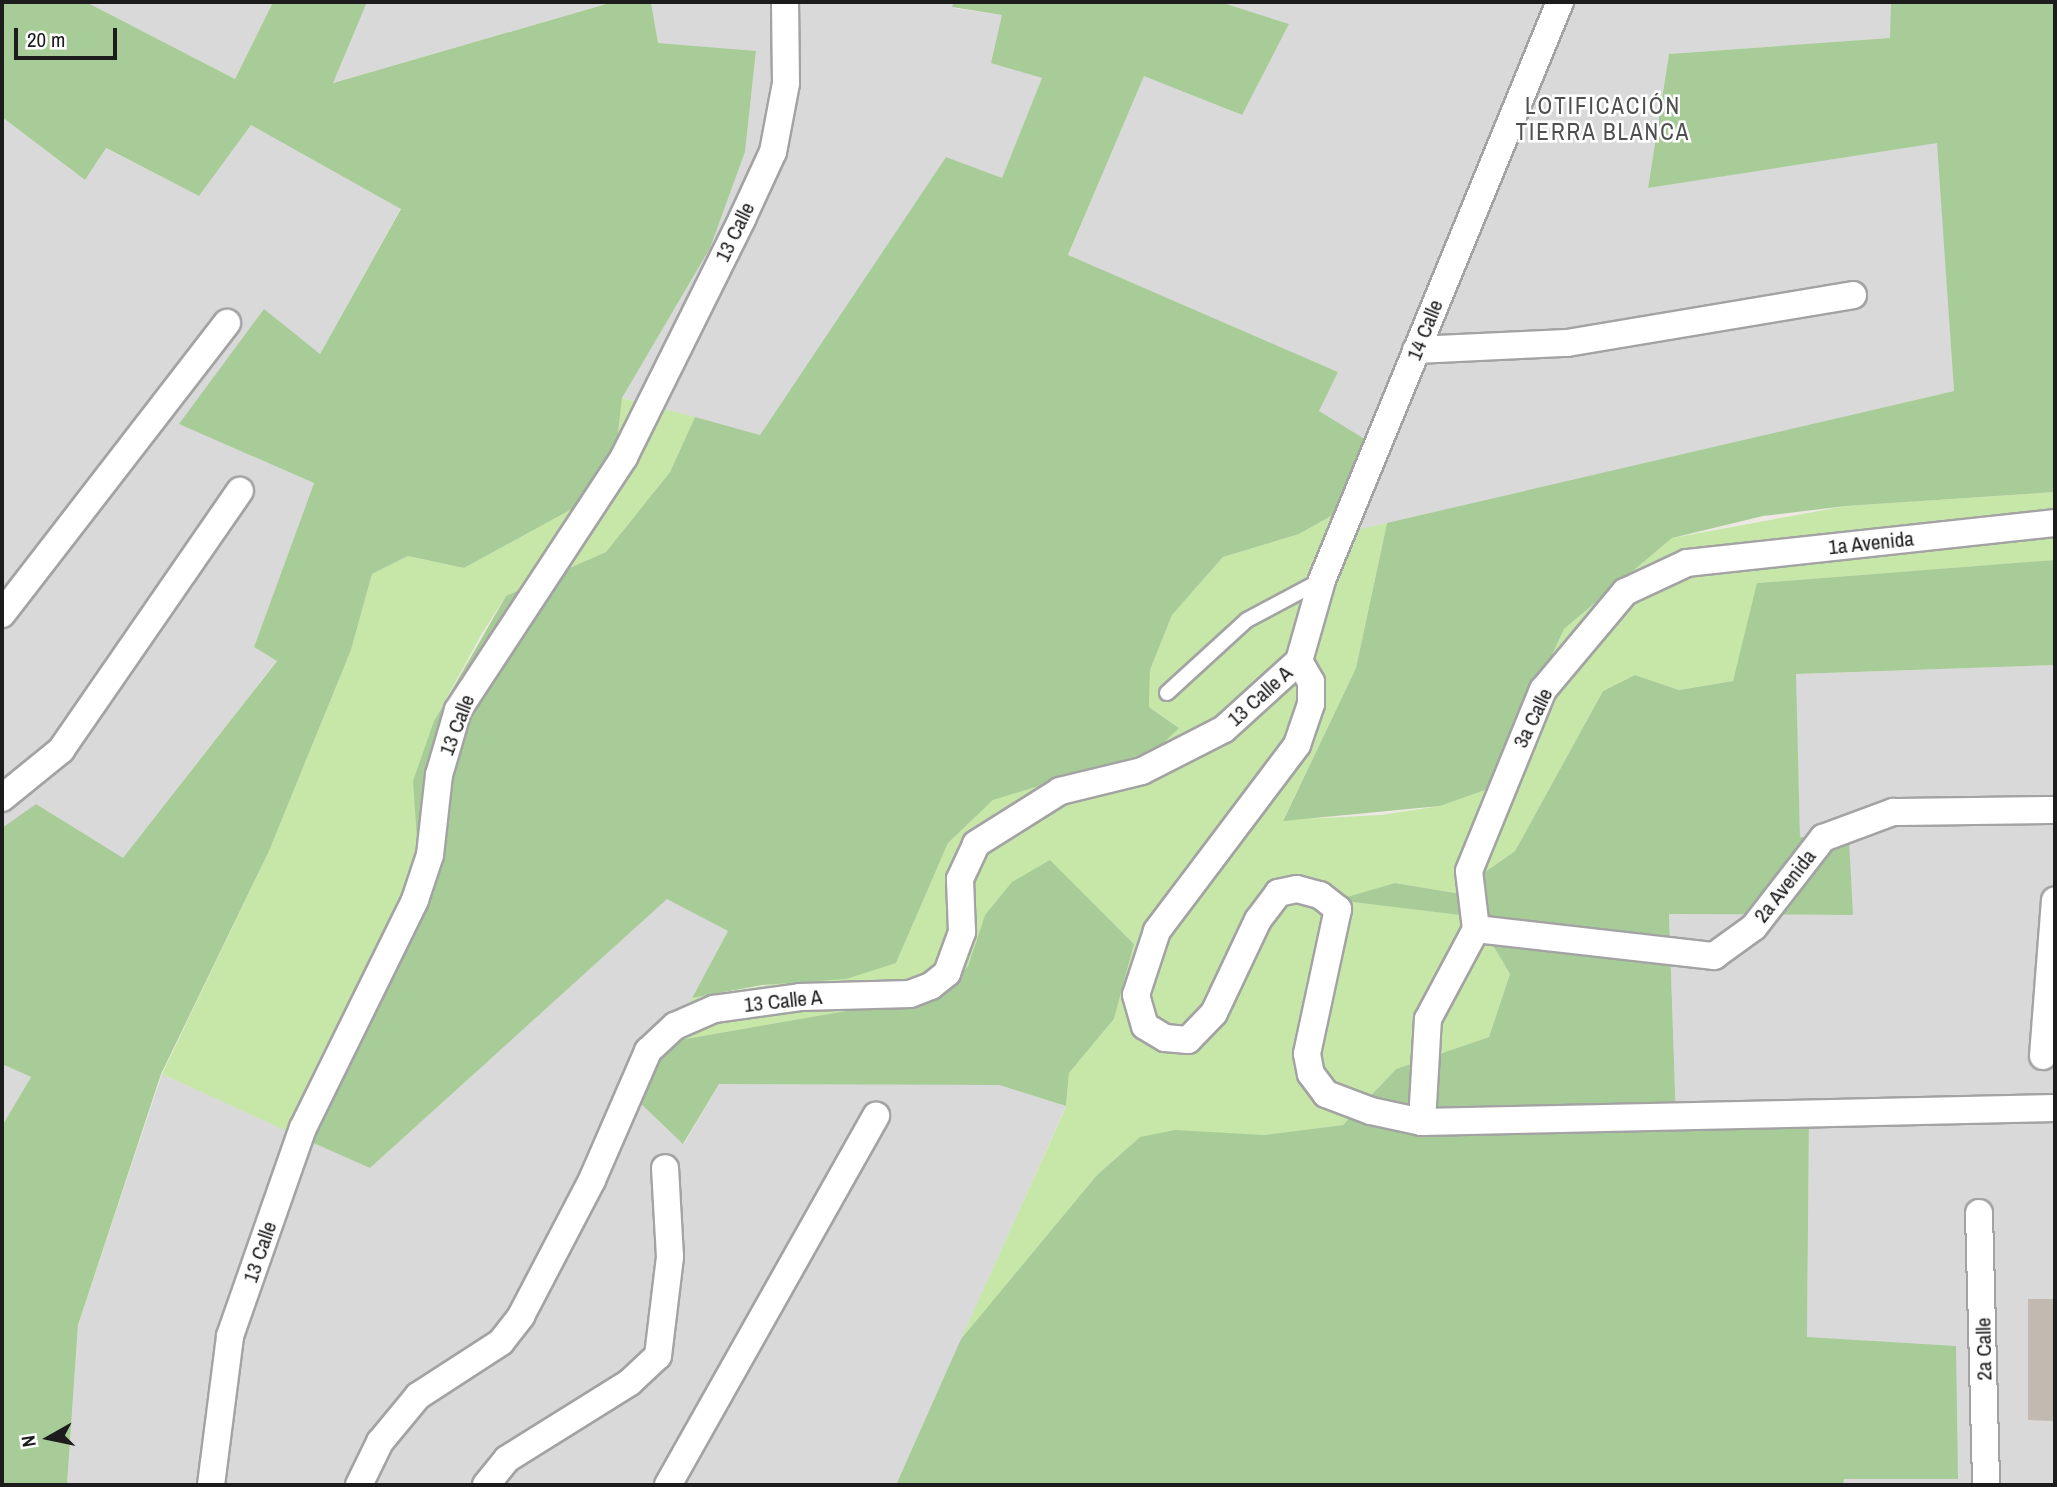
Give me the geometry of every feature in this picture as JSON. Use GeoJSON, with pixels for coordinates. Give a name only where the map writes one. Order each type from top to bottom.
{"type":"FeatureCollection","features":[{"type":"Feature","properties":{"kind":"street","name":"13 Calle"},"geometry":{"type":"LineString","coordinates":[[211,1485],[230,1336],[303,1128],[415,900],[430,855],[439,775],[458,710],[624,457],[773,152],[786,83],[785,2]]}},
{"type":"Feature","properties":{"kind":"street","name":"14 Calle"},"geometry":{"type":"LineString","coordinates":[[1299,661],[1322,580],[1560,2]]}},
{"type":"Feature","properties":{"kind":"street"},"geometry":{"type":"LineString","coordinates":[[1416,350],[1567,343],[1853,295]]}},
{"type":"Feature","properties":{"kind":"street"},"geometry":{"type":"LineString","coordinates":[[2,614],[226,323]]}},
{"type":"Feature","properties":{"kind":"street"},"geometry":{"type":"LineString","coordinates":[[2,798],[61,750],[240,491]]}},
{"type":"Feature","properties":{"kind":"street","name":"1a Avenida"},"geometry":{"type":"LineString","coordinates":[[1687,564],[2055,523]]}},
{"type":"Feature","properties":{"kind":"street","name":"3a Calle"},"geometry":{"type":"LineString","coordinates":[[1476,929],[1469,871],[1543,690],[1625,592],[1687,564]]}},
{"type":"Feature","properties":{"kind":"street"},"geometry":{"type":"LineString","coordinates":[[1299,661],[1311,682],[1311,704],[1297,744],[1157,931],[1136,995],[1145,1026],[1165,1038],[1188,1040],[1214,1013],[1258,920],[1278,893],[1320,895],[1338,909],[1307,1054],[1311,1074],[1326,1094],[1422,1122],[2047,1107]]}},
{"type":"Feature","properties":{"kind":"street","name":"13 Calle A"},"geometry":{"type":"LineString","coordinates":[[359,1485],[380,1442],[418,1395],[500,1342],[521,1316],[592,1180],[648,1051],[675,1026],[714,1009],[800,997],[910,994],[931,985],[947,973],[962,932],[960,879],[976,844],[1060,791],[1142,771],[1224,729],[1299,661]]}},
{"type":"Feature","properties":{"kind":"street","name":"2a Avenida"},"geometry":{"type":"LineString","coordinates":[[1476,929],[1714,956],[1754,927],[1823,838],[1893,812],[2055,810]]}},
{"type":"Feature","properties":{"kind":"street"},"geometry":{"type":"LineString","coordinates":[[2043,1056],[2055,900]]}},
{"type":"Feature","properties":{"kind":"street"},"geometry":{"type":"LineString","coordinates":[[1422,1122],[1428,1019],[1476,929]]}},
{"type":"Feature","properties":{"kind":"street"},"geometry":{"type":"LineString","coordinates":[[668,1485],[876,1116]]}},
{"type":"Feature","properties":{"kind":"street"},"geometry":{"type":"LineString","coordinates":[[486,1485],[507,1459],[630,1382],[658,1356],[670,1257],[665,1168]]}},
{"type":"Feature","properties":{"kind":"street","name":"2a Calle"},"geometry":{"type":"LineString","coordinates":[[1979,1213],[1986,1485]]}},
{"type":"Feature","properties":{"kind":"lane"},"geometry":{"type":"LineString","coordinates":[[1167,693],[1247,620],[1322,580]]}},
{"type":"Feature","properties":{"kind":"shaded area"},"geometry":{"type":"Polygon","coordinates":[[[86,2],[273,2],[235,79],[86,2]]]}},
{"type":"Feature","properties":{"kind":"shaded area"},"geometry":{"type":"Polygon","coordinates":[[[367,2],[613,2],[332,83],[367,2]]]}},
{"type":"Feature","properties":{"kind":"shaded area"},"geometry":{"type":"Polygon","coordinates":[[[651,2],[954,2],[953,8],[1002,15],[1042,78],[1002,179],[946,157],[760,435],[622,398],[710,247],[745,152],[756,52],[658,43],[651,2]]]}},
{"type":"Feature","properties":{"kind":"shaded area"},"geometry":{"type":"Polygon","coordinates":[[[1220,2],[1891,2],[1891,38],[1669,54],[1648,188],[1938,142],[1954,391],[1338,535],[1319,410],[1338,372],[1068,256],[1144,75],[1241,115],[1289,24],[1220,2]]]}},
{"type":"Feature","properties":{"kind":"shaded area"},"geometry":{"type":"Polygon","coordinates":[[[2,117],[85,180],[105,148],[199,196],[251,125],[401,208],[320,354],[180,424],[314,483],[254,647],[277,660],[123,859],[36,804],[2,828],[2,117]]]}},
{"type":"Feature","properties":{"kind":"shaded area"},"geometry":{"type":"Polygon","coordinates":[[[2055,665],[2055,1485],[1843,1485],[1807,1338],[1809,1118],[1676,1121],[1669,914],[1853,915],[1800,837],[1795,674],[2055,665]]]}},
{"type":"Feature","properties":{"kind":"shaded area"},"geometry":{"type":"Polygon","coordinates":[[[667,898],[728,931],[637,1100],[684,1144],[719,1084],[999,1085],[1066,1106],[896,1485],[67,1485],[78,1325],[162,1074],[370,1168],[667,898]]]}},
{"type":"Feature","properties":{"kind":"shaded area"},"geometry":{"type":"Polygon","coordinates":[[[2,1064],[31,1077],[2,1126],[2,1064]]]}},
{"type":"Feature","properties":{"kind":"green space"},"geometry":{"type":"Polygon","coordinates":[[[2,2],[86,2],[235,79],[273,2],[367,2],[333,83],[613,2],[651,2],[658,43],[756,51],[745,152],[710,248],[622,398],[615,460],[572,509],[464,568],[408,556],[372,574],[351,650],[269,851],[161,1074],[78,1325],[67,1485],[2,1485],[2,1126],[31,1077],[2,1064],[2,828],[36,804],[123,858],[277,661],[254,647],[314,483],[179,424],[264,309],[320,354],[401,209],[251,125],[199,196],[106,148],[85,180],[2,117],[2,2]]]}},
{"type":"Feature","properties":{"kind":"green space"},"geometry":{"type":"Polygon","coordinates":[[[954,2],[1220,2],[1289,24],[1242,115],[1144,76],[1068,255],[1338,372],[1319,411],[1371,443],[1349,506],[1299,534],[1223,557],[1172,615],[1150,670],[1149,707],[1179,728],[1156,750],[993,800],[948,843],[896,963],[846,979],[762,985],[692,998],[728,931],[667,899],[370,1168],[291,1133],[419,869],[413,781],[434,721],[506,596],[606,552],[670,472],[695,417],[760,435],[946,157],[1002,178],[1042,78],[991,63],[1002,15],[952,7],[954,2]]]}},
{"type":"Feature","properties":{"kind":"green space"},"geometry":{"type":"Polygon","coordinates":[[[1891,2],[2055,2],[2055,492],[1846,506],[1763,516],[1672,538],[1564,629],[1491,788],[1440,806],[1283,821],[1356,668],[1387,523],[1954,391],[1937,143],[1648,188],[1669,54],[1890,38],[1891,2]]]}},
{"type":"Feature","properties":{"kind":"green space"},"geometry":{"type":"Polygon","coordinates":[[[622,398],[695,417],[670,472],[606,552],[506,596],[481,635],[434,721],[419,869],[291,1133],[162,1074],[269,851],[351,650],[372,574],[408,556],[464,568],[572,509],[615,460],[622,398]]]}},
{"type":"Feature","properties":{"kind":"green space"},"geometry":{"type":"Polygon","coordinates":[[[2055,492],[2055,560],[1758,583],[1733,681],[1679,690],[1635,675],[1603,691],[1515,851],[1455,893],[1395,883],[1340,900],[1476,917],[1510,974],[1489,1037],[1396,1069],[1343,1125],[1263,1135],[1140,1137],[1097,1175],[961,1339],[1066,1107],[1069,1073],[1114,1019],[1134,944],[1050,861],[985,915],[968,966],[943,994],[668,1042],[692,998],[896,963],[948,843],[993,800],[1178,727],[1149,707],[1150,670],[1172,615],[1223,557],[1299,534],[1349,506],[1339,534],[1387,523],[1356,668],[1283,820],[1381,815],[1440,806],[1491,788],[1564,629],[1672,538],[1846,506],[2055,492]]]}},
{"type":"Feature","properties":{"kind":"green space"},"geometry":{"type":"Polygon","coordinates":[[[2055,560],[2055,665],[1796,674],[1800,837],[1849,840],[1853,915],[1669,914],[1676,1120],[1809,1118],[1807,1337],[1956,1346],[1958,1479],[1844,1479],[1843,1485],[896,1485],[961,1339],[1097,1175],[1140,1137],[1175,1130],[1263,1135],[1343,1125],[1396,1069],[1489,1037],[1510,974],[1476,917],[1337,900],[1395,883],[1455,893],[1515,851],[1603,691],[1635,675],[1679,690],[1733,681],[1757,583],[2055,560]]]}},
{"type":"Feature","properties":{"kind":"green space"},"geometry":{"type":"Polygon","coordinates":[[[1050,860],[1134,944],[1114,1019],[1069,1073],[1066,1106],[999,1085],[719,1084],[683,1144],[637,1100],[668,1042],[943,994],[968,966],[985,915],[1012,882],[1050,860]]]}},
{"type":"Feature","properties":{"kind":"building"},"geometry":{"type":"Polygon","coordinates":[[[2028,1299],[2055,1299],[2055,1421],[2028,1420],[2028,1299]]]}},
{"type":"Feature","properties":{"kind":"district","name":"LOTIFICACIÓN TIERRA BLANCA"},"geometry":{"type":"Point","coordinates":[1603,119]}}]}
